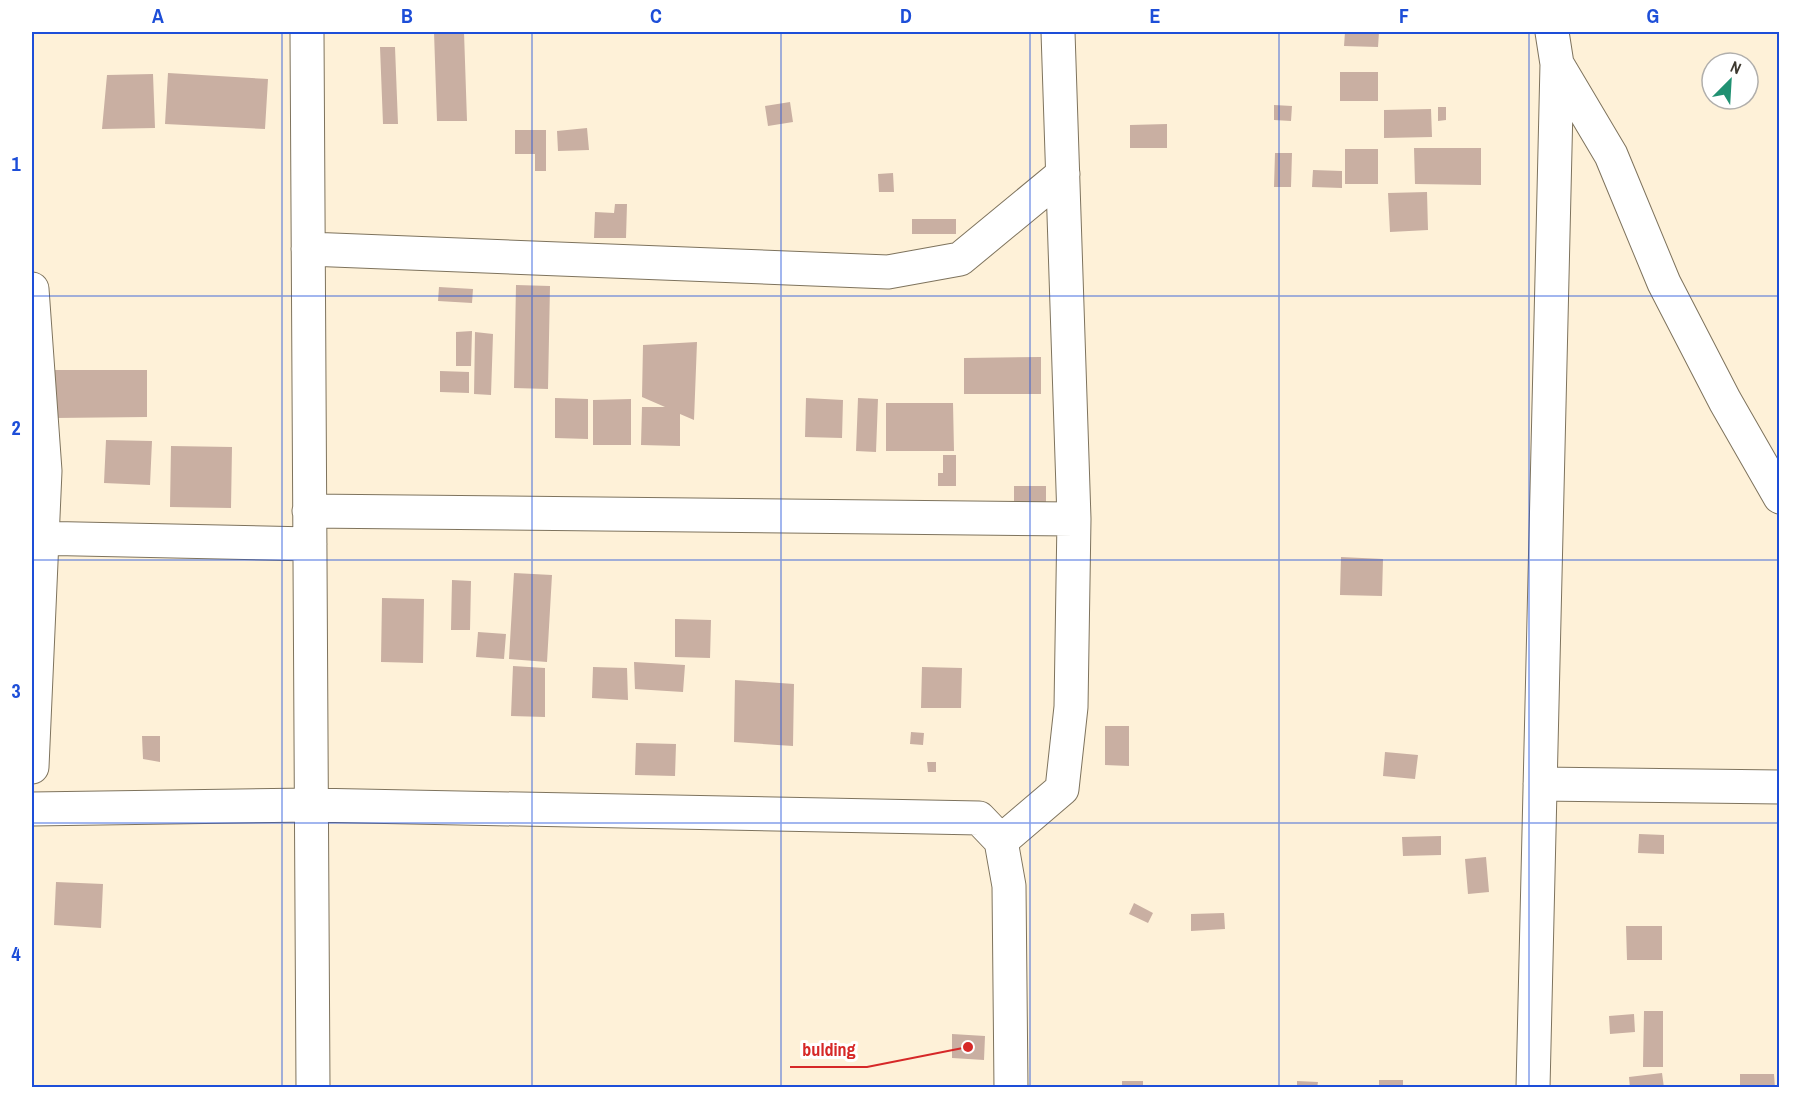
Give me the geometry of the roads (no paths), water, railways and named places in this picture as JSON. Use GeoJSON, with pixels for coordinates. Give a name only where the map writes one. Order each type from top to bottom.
{"type":"FeatureCollection","features":[{"type":"Feature","properties":{"kind":"street"},"geometry":{"type":"LineString","coordinates":[[307,32],[313,1088]]}},
{"type":"Feature","properties":{"kind":"street"},"geometry":{"type":"LineString","coordinates":[[1001,841],[1062,789],[1071,707],[1074,519],[1058,32]]}},
{"type":"Feature","properties":{"kind":"street"},"geometry":{"type":"LineString","coordinates":[[1533,1088],[1557,63],[1552,32]]}},
{"type":"Feature","properties":{"kind":"street"},"geometry":{"type":"LineString","coordinates":[[1557,63],[1611,155],[1664,283],[1725,401],[1779,496]]}},
{"type":"Feature","properties":{"kind":"street"},"geometry":{"type":"LineString","coordinates":[[308,249],[888,272],[960,259],[1063,174]]}},
{"type":"Feature","properties":{"kind":"street"},"geometry":{"type":"LineString","coordinates":[[32,289],[45,471],[37,538],[32,767]]}},
{"type":"Feature","properties":{"kind":"street"},"geometry":{"type":"LineString","coordinates":[[309,511],[1074,519]]}},
{"type":"Feature","properties":{"kind":"street"},"geometry":{"type":"LineString","coordinates":[[37,538],[310,544]]}},
{"type":"Feature","properties":{"kind":"street"},"geometry":{"type":"LineString","coordinates":[[1540,784],[1779,787]]}},
{"type":"Feature","properties":{"kind":"street"},"geometry":{"type":"LineString","coordinates":[[32,809],[310,805],[979,818],[1001,841],[1010,886],[1011,1088]]}},
{"type":"Feature","properties":{"kind":"place","name":"bulding"},"geometry":{"type":"Point","coordinates":[968,1047]}}]}
